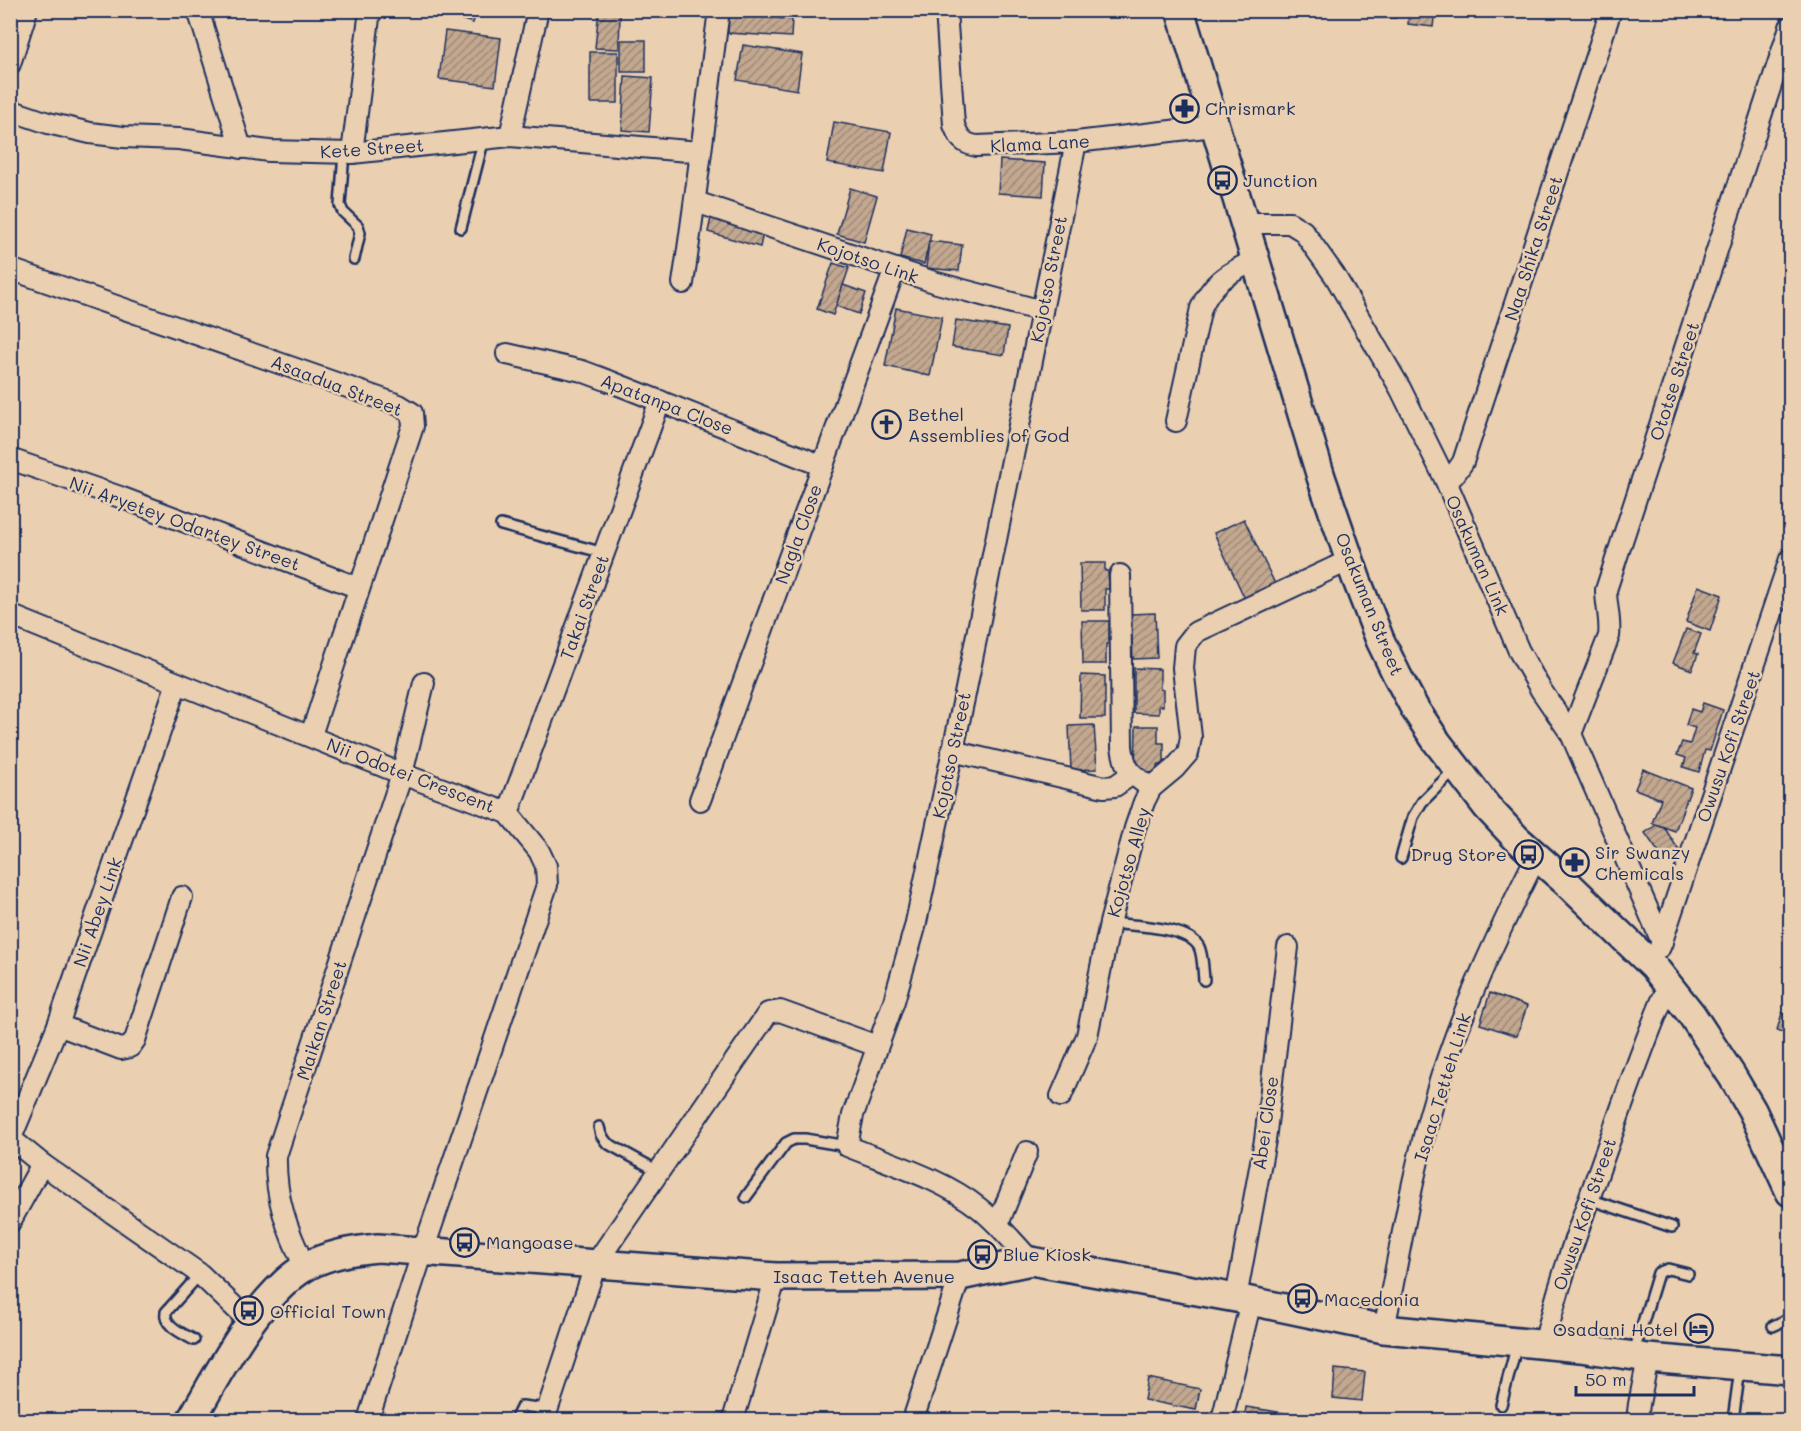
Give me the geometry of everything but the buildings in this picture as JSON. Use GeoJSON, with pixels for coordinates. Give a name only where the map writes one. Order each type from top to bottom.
{"type":"FeatureCollection","features":[{"type":"Feature","properties":{"kind":"street"},"geometry":{"type":"LineString","coordinates":[[10,64],[27,10]]}},
{"type":"Feature","properties":{"kind":"street"},"geometry":{"type":"LineString","coordinates":[[198,10],[241,148]]}},
{"type":"Feature","properties":{"kind":"street"},"geometry":{"type":"LineString","coordinates":[[348,153],[370,10]]}},
{"type":"Feature","properties":{"kind":"street"},"geometry":{"type":"LineString","coordinates":[[510,136],[538,10]]}},
{"type":"Feature","properties":{"kind":"street"},"geometry":{"type":"LineString","coordinates":[[683,283],[696,202],[700,152],[719,10]]}},
{"type":"Feature","properties":{"kind":"street","name":"Klama Lane"},"geometry":{"type":"LineString","coordinates":[[946,10],[954,124],[958,136],[967,145],[1076,142],[1214,126]]}},
{"type":"Feature","properties":{"kind":"street","name":"Osakuman Street"},"geometry":{"type":"LineString","coordinates":[[1180,10],[1321,477],[1380,640],[1397,675],[1415,709],[1456,768],[1487,807],[1536,857],[1662,964],[1732,1076],[1787,1171]]}},
{"type":"Feature","properties":{"kind":"street","name":"Naa Shika Street"},"geometry":{"type":"LineString","coordinates":[[1445,479],[1454,475],[1463,462],[1611,10]]}},
{"type":"Feature","properties":{"kind":"street","name":"Ototse Street"},"geometry":{"type":"LineString","coordinates":[[1571,734],[1609,636],[1610,623],[1606,590],[1791,27]]}},
{"type":"Feature","properties":{"kind":"street","name":"Kete Street"},"geometry":{"type":"LineString","coordinates":[[10,110],[48,123],[90,133],[179,139],[241,148],[348,153],[510,136],[700,152]]}},
{"type":"Feature","properties":{"kind":"street","name":"Kojotso Street"},"geometry":{"type":"LineString","coordinates":[[847,1146],[853,1115],[894,1001],[915,927],[1076,142]]}},
{"type":"Feature","properties":{"kind":"street","name":"Kojotso Link"},"geometry":{"type":"LineString","coordinates":[[696,202],[976,295],[1042,311]]}},
{"type":"Feature","properties":{"kind":"street","name":"Osakuman Link"},"geometry":{"type":"LineString","coordinates":[[1245,223],[1290,223],[1303,231],[1335,276],[1400,388],[1445,479],[1519,651],[1541,690],[1571,734],[1662,964]]}},
{"type":"Feature","properties":{"kind":"street"},"geometry":{"type":"LineString","coordinates":[[1176,421],[1201,308],[1208,292],[1220,280],[1256,259]]}},
{"type":"Feature","properties":{"kind":"street","name":"Asaadua Street"},"geometry":{"type":"LineString","coordinates":[[10,269],[399,405],[412,414],[413,426],[310,735]]}},
{"type":"Feature","properties":{"kind":"street","name":"Nagla Close"},"geometry":{"type":"LineString","coordinates":[[700,800],[895,269]]}},
{"type":"Feature","properties":{"kind":"street","name":"Apatanpa Close"},"geometry":{"type":"LineString","coordinates":[[507,354],[582,372],[823,466]]}},
{"type":"Feature","properties":{"kind":"street","name":"Takai Street"},"geometry":{"type":"LineString","coordinates":[[508,813],[660,401]]}},
{"type":"Feature","properties":{"kind":"street","name":"Nii Aryetey Odartey Street"},"geometry":{"type":"LineString","coordinates":[[10,459],[120,497],[359,588]]}},
{"type":"Feature","properties":{"kind":"street","name":"Owusu Kofi Street"},"geometry":{"type":"LineString","coordinates":[[1544,1345],[1555,1298],[1644,1043],[1662,964],[1791,559]]}},
{"type":"Feature","properties":{"kind":"street","name":"Kojotso Alley"},"geometry":{"type":"LineString","coordinates":[[1061,1096],[1087,1036],[1110,923],[1135,828],[1151,788],[1175,768],[1188,753],[1191,737],[1183,668],[1185,646],[1196,633],[1350,560]]}},
{"type":"Feature","properties":{"kind":"street"},"geometry":{"type":"LineString","coordinates":[[1120,575],[1122,747],[1125,764],[1132,774],[1151,788]]}},
{"type":"Feature","properties":{"kind":"street","name":"Nii Odotei Crescent"},"geometry":{"type":"LineString","coordinates":[[10,615],[402,774],[508,813],[539,850],[546,866],[547,885],[368,1420]]}},
{"type":"Feature","properties":{"kind":"street","name":"Nii Abey Link"},"geometry":{"type":"LineString","coordinates":[[11,1138],[58,1025],[177,683]]}},
{"type":"Feature","properties":{"kind":"street","name":"Maikan Street"},"geometry":{"type":"LineString","coordinates":[[305,1267],[294,1245],[281,1207],[275,1181],[276,1156],[402,774],[424,683]]}},
{"type":"Feature","properties":{"kind":"street"},"geometry":{"type":"LineString","coordinates":[[952,751],[1104,787],[1115,786],[1132,774]]}},
{"type":"Feature","properties":{"kind":"street","name":"Isaac Tetteh Link"},"geometry":{"type":"LineString","coordinates":[[1384,1329],[1416,1173],[1435,1098],[1462,1016],[1495,939],[1536,857]]}},
{"type":"Feature","properties":{"kind":"street"},"geometry":{"type":"LineString","coordinates":[[58,1025],[121,1049],[130,1047],[135,1040],[182,897]]}},
{"type":"Feature","properties":{"kind":"street","name":"Abei Close"},"geometry":{"type":"LineString","coordinates":[[1222,1420],[1243,1300],[1288,947]]}},
{"type":"Feature","properties":{"kind":"street"},"geometry":{"type":"LineString","coordinates":[[546,1415],[596,1263],[768,1013],[780,1011],[877,1046]]}},
{"type":"Feature","properties":{"kind":"street"},"geometry":{"type":"LineString","coordinates":[[11,1138],[42,1164],[200,1274],[250,1322]]}},
{"type":"Feature","properties":{"kind":"street"},"geometry":{"type":"LineString","coordinates":[[847,1146],[941,1185],[978,1207],[998,1224],[1031,1261]]}},
{"type":"Feature","properties":{"kind":"street"},"geometry":{"type":"LineString","coordinates":[[998,1224],[1027,1152]]}},
{"type":"Feature","properties":{"kind":"street"},"geometry":{"type":"LineString","coordinates":[[10,1222],[42,1164]]}},
{"type":"Feature","properties":{"kind":"street","name":"Isaac Tetteh Avenue"},"geometry":{"type":"LineString","coordinates":[[191,1420],[250,1322],[286,1283],[305,1267],[327,1257],[353,1250],[378,1248],[776,1277],[960,1276],[1031,1261],[1243,1300],[1384,1329],[1791,1370]]}},
{"type":"Feature","properties":{"kind":"street"},"geometry":{"type":"LineString","coordinates":[[913,1420],[960,1276]]}},
{"type":"Feature","properties":{"kind":"street"},"geometry":{"type":"LineString","coordinates":[[732,1420],[776,1277]]}},
{"type":"Feature","properties":{"kind":"street"},"geometry":{"type":"LineString","coordinates":[[1637,1420],[1641,1356]]}},
{"type":"Feature","properties":{"kind":"lane"},"geometry":{"type":"LineString","coordinates":[[461,228],[484,138]]}},
{"type":"Feature","properties":{"kind":"lane"},"geometry":{"type":"LineString","coordinates":[[348,153],[340,205],[342,212],[358,226],[360,233],[354,259]]}},
{"type":"Feature","properties":{"kind":"lane"},"geometry":{"type":"LineString","coordinates":[[501,525],[604,553]]}},
{"type":"Feature","properties":{"kind":"lane"},"geometry":{"type":"LineString","coordinates":[[1401,858],[1413,817],[1422,801],[1456,768]]}},
{"type":"Feature","properties":{"kind":"lane"},"geometry":{"type":"LineString","coordinates":[[1110,923],[1188,935],[1200,948],[1204,980]]}},
{"type":"Feature","properties":{"kind":"lane"},"geometry":{"type":"LineString","coordinates":[[599,1127],[607,1143],[658,1171]]}},
{"type":"Feature","properties":{"kind":"lane"},"geometry":{"type":"LineString","coordinates":[[746,1197],[786,1143],[794,1139],[847,1146]]}},
{"type":"Feature","properties":{"kind":"lane"},"geometry":{"type":"LineString","coordinates":[[1588,1199],[1672,1227]]}},
{"type":"Feature","properties":{"kind":"lane"},"geometry":{"type":"LineString","coordinates":[[1641,1356],[1658,1273],[1668,1269],[1688,1274]]}},
{"type":"Feature","properties":{"kind":"lane"},"geometry":{"type":"LineString","coordinates":[[194,1340],[167,1322],[165,1317],[166,1312],[200,1274]]}},
{"type":"Feature","properties":{"kind":"lane"},"geometry":{"type":"LineString","coordinates":[[1773,1326],[1791,1318]]}},
{"type":"Feature","properties":{"kind":"lane"},"geometry":{"type":"LineString","coordinates":[[1501,1405],[1517,1342]]}},
{"type":"Feature","properties":{"kind":"lane"},"geometry":{"type":"LineString","coordinates":[[1733,1420],[1740,1366]]}},
{"type":"Feature","properties":{"kind":"lane"},"geometry":{"type":"LineString","coordinates":[[515,1420],[522,1406],[546,1415]]}},
{"type":"Feature","properties":{"kind":"place","name":"Chrismark"},"geometry":{"type":"Point","coordinates":[1184,108]}},
{"type":"Feature","properties":{"kind":"place","name":"Junction"},"geometry":{"type":"Point","coordinates":[1222,180]}},
{"type":"Feature","properties":{"kind":"place","name":"Bethel Assemblies of God"},"geometry":{"type":"Point","coordinates":[887,424]}},
{"type":"Feature","properties":{"kind":"place","name":"Drug Store"},"geometry":{"type":"Point","coordinates":[1528,854]}},
{"type":"Feature","properties":{"kind":"place","name":"Sir Swanzy Chemicals"},"geometry":{"type":"Point","coordinates":[1574,862]}},
{"type":"Feature","properties":{"kind":"place","name":"Mangoase"},"geometry":{"type":"Point","coordinates":[465,1242]}},
{"type":"Feature","properties":{"kind":"place","name":"Blue Kiosk"},"geometry":{"type":"Point","coordinates":[982,1254]}},
{"type":"Feature","properties":{"kind":"place","name":"Macedonia"},"geometry":{"type":"Point","coordinates":[1303,1299]}},
{"type":"Feature","properties":{"kind":"place","name":"Official Town"},"geometry":{"type":"Point","coordinates":[249,1311]}},
{"type":"Feature","properties":{"kind":"place","name":"Osadani Hotel"},"geometry":{"type":"Point","coordinates":[1699,1329]}}]}
